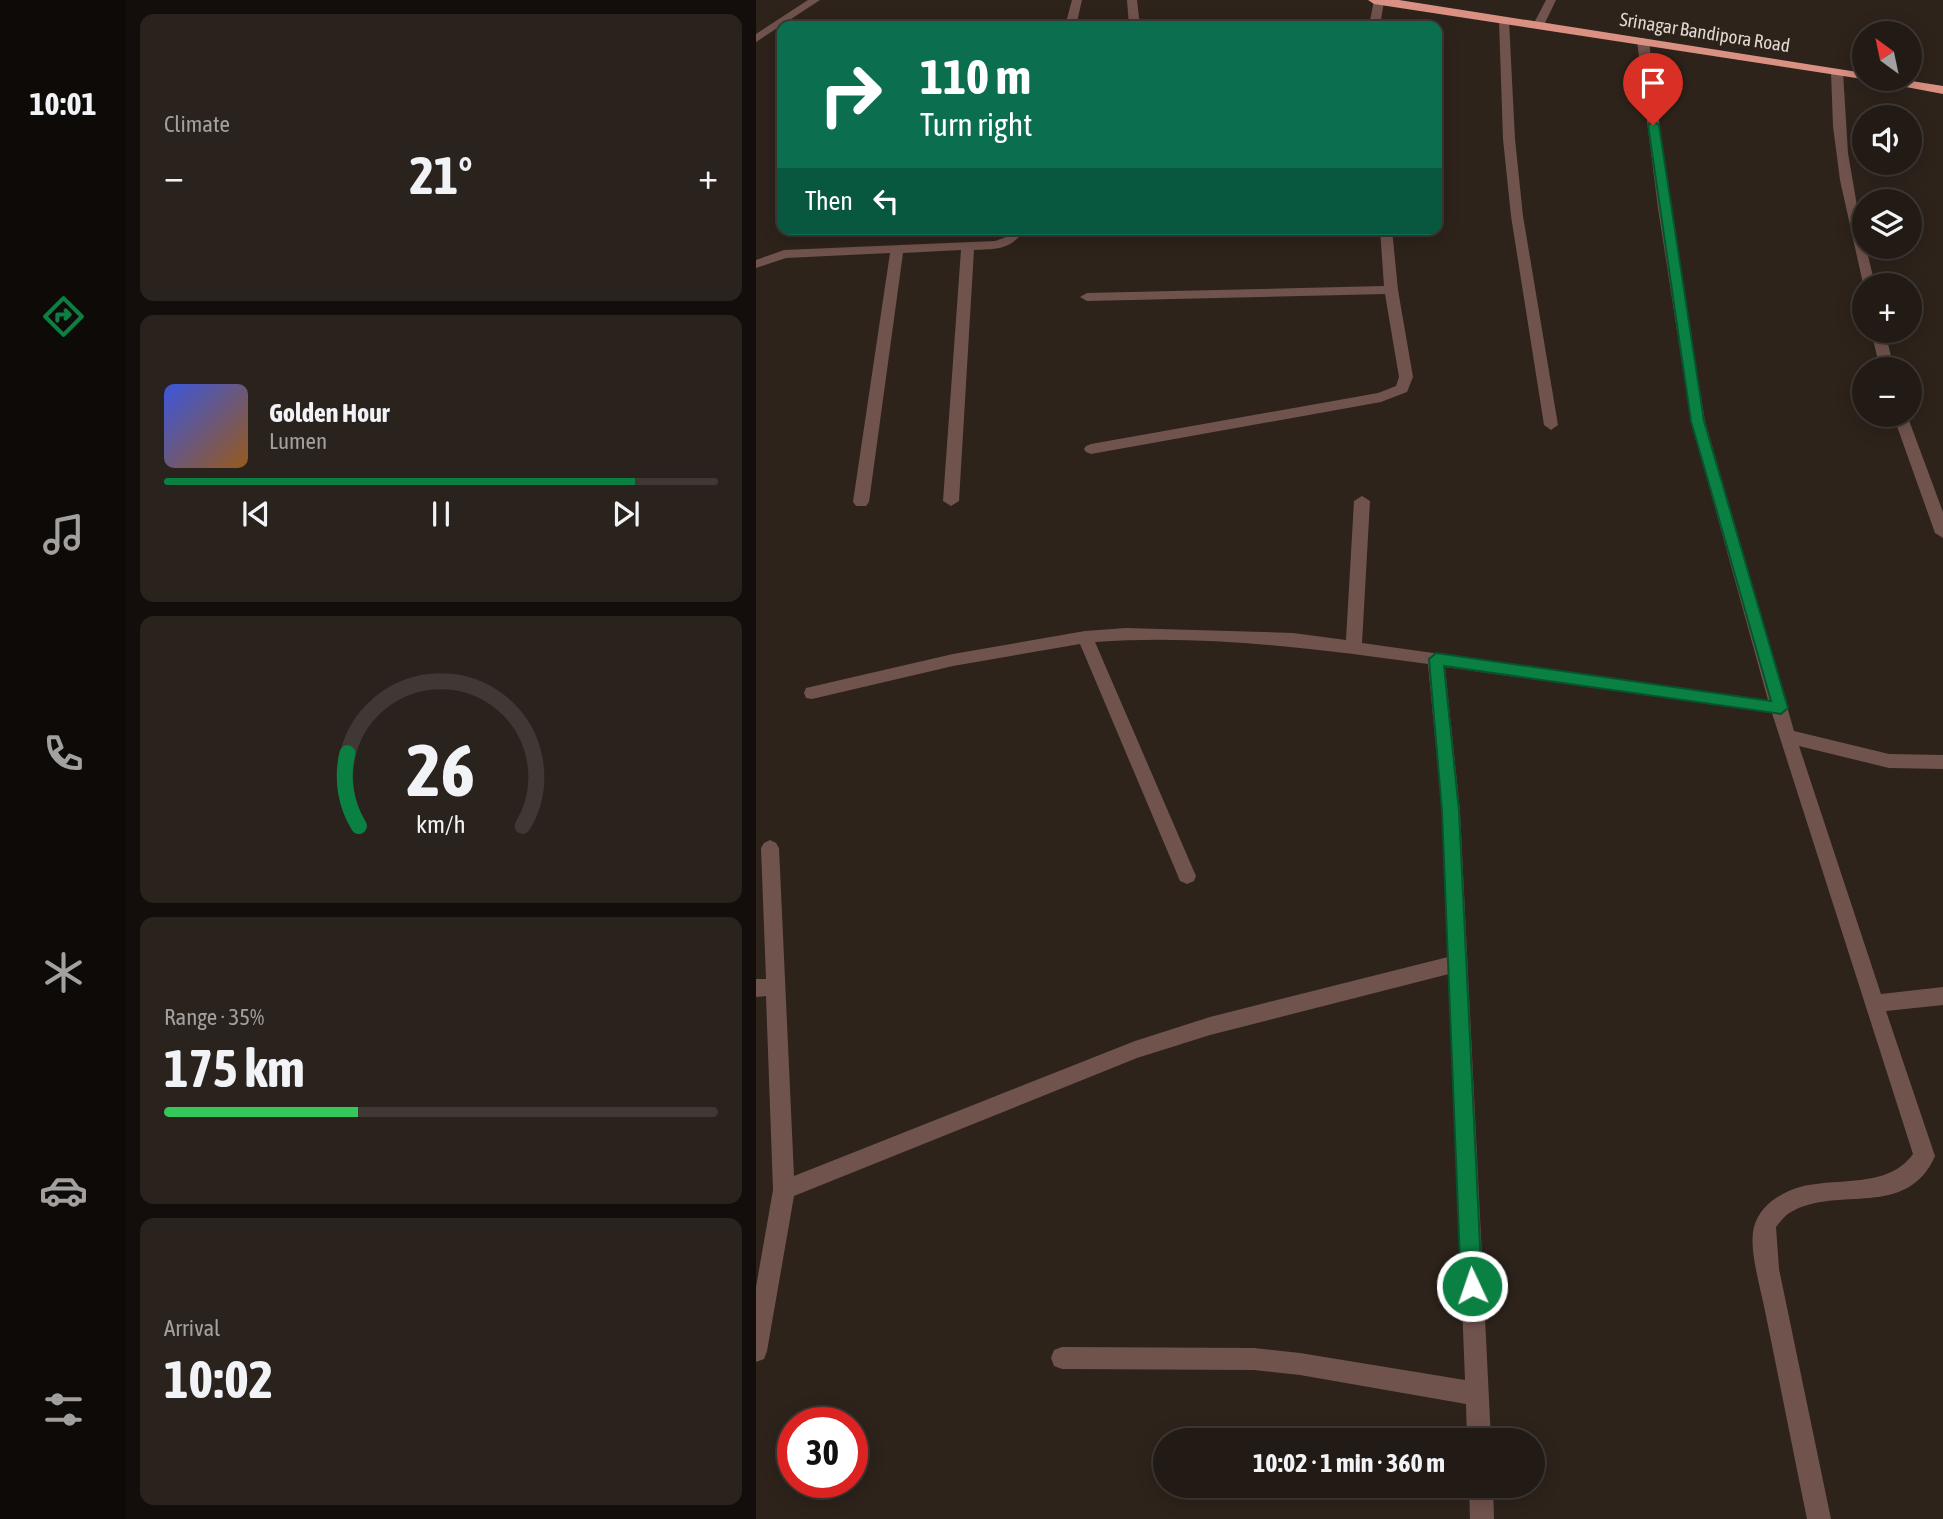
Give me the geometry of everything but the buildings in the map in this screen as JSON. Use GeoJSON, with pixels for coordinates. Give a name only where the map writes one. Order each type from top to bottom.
{"type":"FeatureCollection","features":[{"type":"Feature","properties":{"kind":"highway","name":"Srinagar Bandipora Road"},"geometry":{"type":"LineString","coordinates":[[1374,0],[1852,75]]}},
{"type":"Feature","properties":{"kind":"highway"},"geometry":{"type":"LineString","coordinates":[[1922,87],[1943,90]]}},
{"type":"Feature","properties":{"kind":"street"},"geometry":{"type":"LineString","coordinates":[[784,21],[816,0]]}},
{"type":"Feature","properties":{"kind":"street"},"geometry":{"type":"LineString","coordinates":[[1071,21],[1077,0]]}},
{"type":"Feature","properties":{"kind":"street"},"geometry":{"type":"LineString","coordinates":[[1132,0],[1134,21]]}},
{"type":"Feature","properties":{"kind":"street"},"geometry":{"type":"LineString","coordinates":[[1538,25],[1551,0]]}},
{"type":"Feature","properties":{"kind":"street"},"geometry":{"type":"LineString","coordinates":[[1376,21],[1379,1]]}},
{"type":"Feature","properties":{"kind":"street"},"geometry":{"type":"LineString","coordinates":[[1504,21],[1508,139],[1517,216],[1551,425]]}},
{"type":"Feature","properties":{"kind":"street"},"geometry":{"type":"LineString","coordinates":[[756,39],[777,25]]}},
{"type":"Feature","properties":{"kind":"street"},"geometry":{"type":"LineString","coordinates":[[1643,41],[1664,208],[1698,421],[1787,736],[1924,1156],[1919,1169],[1901,1182],[1787,1202],[1767,1220],[1764,1232],[1768,1269],[1819,1519]]}},
{"type":"Feature","properties":{"kind":"street"},"geometry":{"type":"LineString","coordinates":[[1837,72],[1836,106],[1844,171],[1865,273]]}},
{"type":"Feature","properties":{"kind":"street"},"geometry":{"type":"LineString","coordinates":[[756,264],[784,254],[968,248],[1004,243],[1015,235]]}},
{"type":"Feature","properties":{"kind":"street"},"geometry":{"type":"LineString","coordinates":[[1091,450],[1395,394],[1402,389],[1406,377],[1391,290],[1386,235]]}},
{"type":"Feature","properties":{"kind":"street"},"geometry":{"type":"LineString","coordinates":[[951,502],[968,248]]}},
{"type":"Feature","properties":{"kind":"street"},"geometry":{"type":"LineString","coordinates":[[861,502],[897,250]]}},
{"type":"Feature","properties":{"kind":"street"},"geometry":{"type":"LineString","coordinates":[[1087,297],[1391,290]]}},
{"type":"Feature","properties":{"kind":"street"},"geometry":{"type":"LineString","coordinates":[[1904,427],[1943,533]]}},
{"type":"Feature","properties":{"kind":"street"},"geometry":{"type":"LineString","coordinates":[[1354,646],[1362,502]]}},
{"type":"Feature","properties":{"kind":"street"},"geometry":{"type":"LineString","coordinates":[[812,693],[953,660],[1085,637],[1126,634],[1211,635],[1293,639],[1354,646],[1781,708]]}},
{"type":"Feature","properties":{"kind":"street"},"geometry":{"type":"LineString","coordinates":[[1085,637],[1187,876]]}},
{"type":"Feature","properties":{"kind":"street"},"geometry":{"type":"LineString","coordinates":[[1436,659],[1451,811],[1478,1428]]}},
{"type":"Feature","properties":{"kind":"street"},"geometry":{"type":"LineString","coordinates":[[1787,736],[1889,761],[1943,762]]}},
{"type":"Feature","properties":{"kind":"street"},"geometry":{"type":"LineString","coordinates":[[756,1351],[784,1190],[770,848]]}},
{"type":"Feature","properties":{"kind":"street"},"geometry":{"type":"LineString","coordinates":[[784,1190],[1135,1050],[1210,1026],[1457,963]]}},
{"type":"Feature","properties":{"kind":"street"},"geometry":{"type":"LineString","coordinates":[[756,988],[777,986]]}},
{"type":"Feature","properties":{"kind":"street"},"geometry":{"type":"LineString","coordinates":[[1875,1003],[1943,996]]}},
{"type":"Feature","properties":{"kind":"street"},"geometry":{"type":"LineString","coordinates":[[1062,1358],[1254,1359],[1300,1364],[1476,1394]]}},
{"type":"Feature","properties":{"kind":"street"},"geometry":{"type":"LineString","coordinates":[[1481,1498],[1482,1519]]}},
{"type":"Feature","properties":{"kind":"route"},"geometry":{"type":"LineString","coordinates":[[1472,1286],[1451,811],[1436,659],[1781,708],[1698,421],[1653,125]]}}]}
